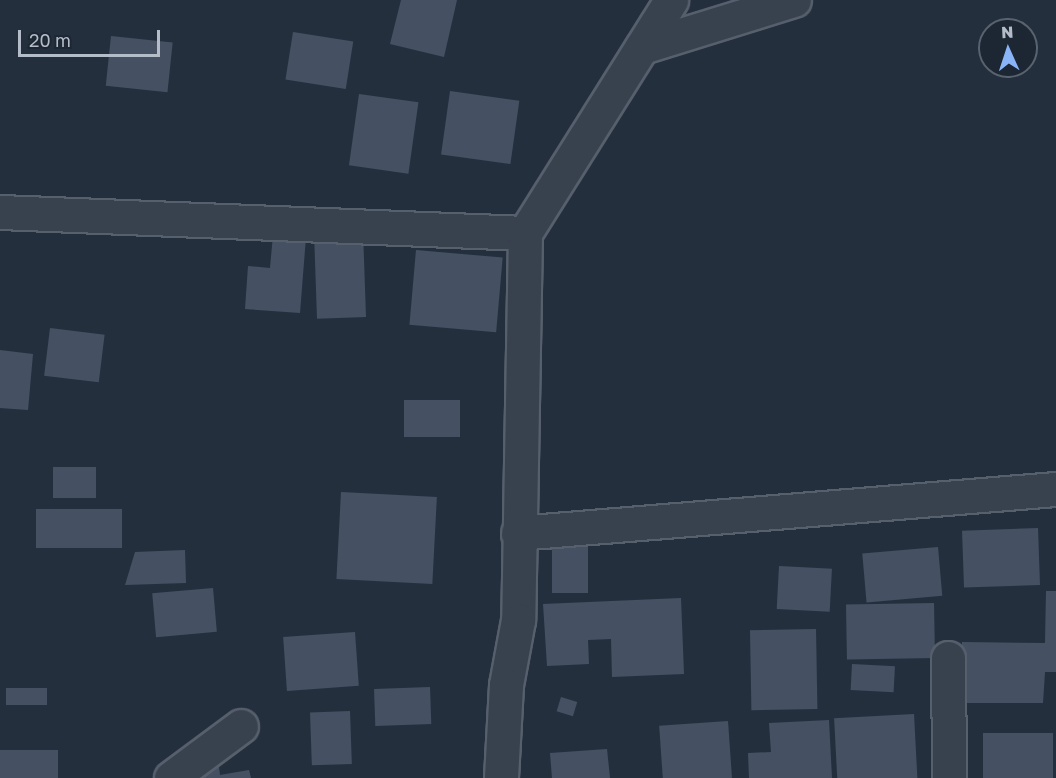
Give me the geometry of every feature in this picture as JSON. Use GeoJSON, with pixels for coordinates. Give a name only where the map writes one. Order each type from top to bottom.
{"type":"FeatureCollection","features":[{"type":"Feature","properties":{"kind":"street"},"geometry":{"type":"LineString","coordinates":[[501,778],[506,685],[518,620],[525,233],[671,0]]}},
{"type":"Feature","properties":{"kind":"street"},"geometry":{"type":"LineString","coordinates":[[642,47],[794,0]]}},
{"type":"Feature","properties":{"kind":"street"},"geometry":{"type":"LineString","coordinates":[[0,212],[525,233]]}},
{"type":"Feature","properties":{"kind":"street"},"geometry":{"type":"LineString","coordinates":[[518,532],[1056,489]]}},
{"type":"Feature","properties":{"kind":"street"},"geometry":{"type":"LineString","coordinates":[[948,658],[949,778]]}},
{"type":"Feature","properties":{"kind":"street"},"geometry":{"type":"LineString","coordinates":[[171,778],[241,726]]}},
{"type":"Feature","properties":{"kind":"building"},"geometry":{"type":"Polygon","coordinates":[[[401,0],[457,0],[444,57],[390,44],[401,0]]]}},
{"type":"Feature","properties":{"kind":"building"},"geometry":{"type":"Polygon","coordinates":[[[293,32],[353,42],[346,89],[285,79],[293,32]]]}},
{"type":"Feature","properties":{"kind":"building"},"geometry":{"type":"Polygon","coordinates":[[[111,36],[173,42],[167,92],[106,86],[111,36]]]}},
{"type":"Feature","properties":{"kind":"building"},"geometry":{"type":"Polygon","coordinates":[[[450,91],[519,101],[510,164],[441,154],[450,91]]]}},
{"type":"Feature","properties":{"kind":"building"},"geometry":{"type":"Polygon","coordinates":[[[359,94],[418,102],[408,174],[349,165],[359,94]]]}},
{"type":"Feature","properties":{"kind":"building"},"geometry":{"type":"Polygon","coordinates":[[[363,231],[366,317],[317,319],[314,233],[363,231]]]}},
{"type":"Feature","properties":{"kind":"building"},"geometry":{"type":"Polygon","coordinates":[[[273,235],[306,237],[300,313],[245,309],[248,266],[270,268],[273,235]]]}},
{"type":"Feature","properties":{"kind":"building"},"geometry":{"type":"Polygon","coordinates":[[[416,250],[503,258],[496,332],[409,325],[416,250]]]}},
{"type":"Feature","properties":{"kind":"building"},"geometry":{"type":"Polygon","coordinates":[[[50,328],[105,335],[99,382],[44,376],[50,328]]]}},
{"type":"Feature","properties":{"kind":"building"},"geometry":{"type":"Polygon","coordinates":[[[0,350],[33,354],[28,410],[0,408],[0,350]]]}},
{"type":"Feature","properties":{"kind":"building"},"geometry":{"type":"Polygon","coordinates":[[[404,400],[460,400],[460,437],[404,437],[404,400]]]}},
{"type":"Feature","properties":{"kind":"building"},"geometry":{"type":"Polygon","coordinates":[[[53,467],[96,467],[96,498],[53,498],[53,467]]]}},
{"type":"Feature","properties":{"kind":"building"},"geometry":{"type":"Polygon","coordinates":[[[341,492],[437,497],[432,584],[336,579],[341,492]]]}},
{"type":"Feature","properties":{"kind":"building"},"geometry":{"type":"Polygon","coordinates":[[[36,509],[122,509],[122,548],[36,548],[36,509]]]}},
{"type":"Feature","properties":{"kind":"building"},"geometry":{"type":"Polygon","coordinates":[[[1038,528],[1040,585],[964,588],[962,531],[1038,528]]]}},
{"type":"Feature","properties":{"kind":"building"},"geometry":{"type":"Polygon","coordinates":[[[552,535],[588,535],[588,593],[552,593],[552,535]]]}},
{"type":"Feature","properties":{"kind":"building"},"geometry":{"type":"Polygon","coordinates":[[[938,547],[942,596],[867,602],[862,554],[938,547]]]}},
{"type":"Feature","properties":{"kind":"building"},"geometry":{"type":"Polygon","coordinates":[[[185,550],[186,583],[125,585],[135,552],[185,550]]]}},
{"type":"Feature","properties":{"kind":"building"},"geometry":{"type":"Polygon","coordinates":[[[779,566],[832,569],[830,612],[777,609],[779,566]]]}},
{"type":"Feature","properties":{"kind":"building"},"geometry":{"type":"Polygon","coordinates":[[[213,588],[217,632],[156,637],[152,593],[213,588]]]}},
{"type":"Feature","properties":{"kind":"building"},"geometry":{"type":"Polygon","coordinates":[[[1046,591],[1056,591],[1056,672],[1045,672],[1043,703],[961,703],[962,642],[1045,643],[1046,591]]]}},
{"type":"Feature","properties":{"kind":"building"},"geometry":{"type":"Polygon","coordinates":[[[681,598],[684,674],[612,677],[611,639],[588,640],[589,664],[547,666],[543,604],[681,598]]]}},
{"type":"Feature","properties":{"kind":"building"},"geometry":{"type":"Polygon","coordinates":[[[934,603],[935,658],[847,660],[846,605],[934,603]]]}},
{"type":"Feature","properties":{"kind":"building"},"geometry":{"type":"Polygon","coordinates":[[[816,629],[817,709],[751,710],[750,630],[816,629]]]}},
{"type":"Feature","properties":{"kind":"building"},"geometry":{"type":"Polygon","coordinates":[[[355,632],[359,686],[287,691],[283,637],[355,632]]]}},
{"type":"Feature","properties":{"kind":"building"},"geometry":{"type":"Polygon","coordinates":[[[852,664],[895,666],[894,692],[851,690],[852,664]]]}},
{"type":"Feature","properties":{"kind":"building"},"geometry":{"type":"Polygon","coordinates":[[[430,687],[431,724],[375,726],[374,689],[430,687]]]}},
{"type":"Feature","properties":{"kind":"building"},"geometry":{"type":"Polygon","coordinates":[[[6,688],[47,688],[47,705],[6,705],[6,688]]]}},
{"type":"Feature","properties":{"kind":"building"},"geometry":{"type":"Polygon","coordinates":[[[561,697],[577,702],[573,716],[557,711],[561,697]]]}},
{"type":"Feature","properties":{"kind":"building"},"geometry":{"type":"Polygon","coordinates":[[[350,711],[352,764],[312,765],[310,712],[350,711]]]}},
{"type":"Feature","properties":{"kind":"building"},"geometry":{"type":"Polygon","coordinates":[[[914,714],[917,778],[837,778],[834,718],[914,714]]]}},
{"type":"Feature","properties":{"kind":"building"},"geometry":{"type":"Polygon","coordinates":[[[829,720],[832,778],[749,778],[748,753],[771,752],[769,723],[829,720]]]}},
{"type":"Feature","properties":{"kind":"building"},"geometry":{"type":"Polygon","coordinates":[[[728,721],[732,778],[663,778],[659,726],[728,721]]]}},
{"type":"Feature","properties":{"kind":"building"},"geometry":{"type":"Polygon","coordinates":[[[983,733],[1053,733],[1053,778],[983,778],[983,733]]]}},
{"type":"Feature","properties":{"kind":"building"},"geometry":{"type":"Polygon","coordinates":[[[607,749],[610,778],[552,778],[550,753],[607,749]]]}},
{"type":"Feature","properties":{"kind":"building"},"geometry":{"type":"Polygon","coordinates":[[[0,750],[58,750],[58,778],[0,778],[0,750]]]}},
{"type":"Feature","properties":{"kind":"building"},"geometry":{"type":"Polygon","coordinates":[[[219,767],[220,775],[249,770],[251,778],[194,778],[195,771],[219,767]]]}}]}
